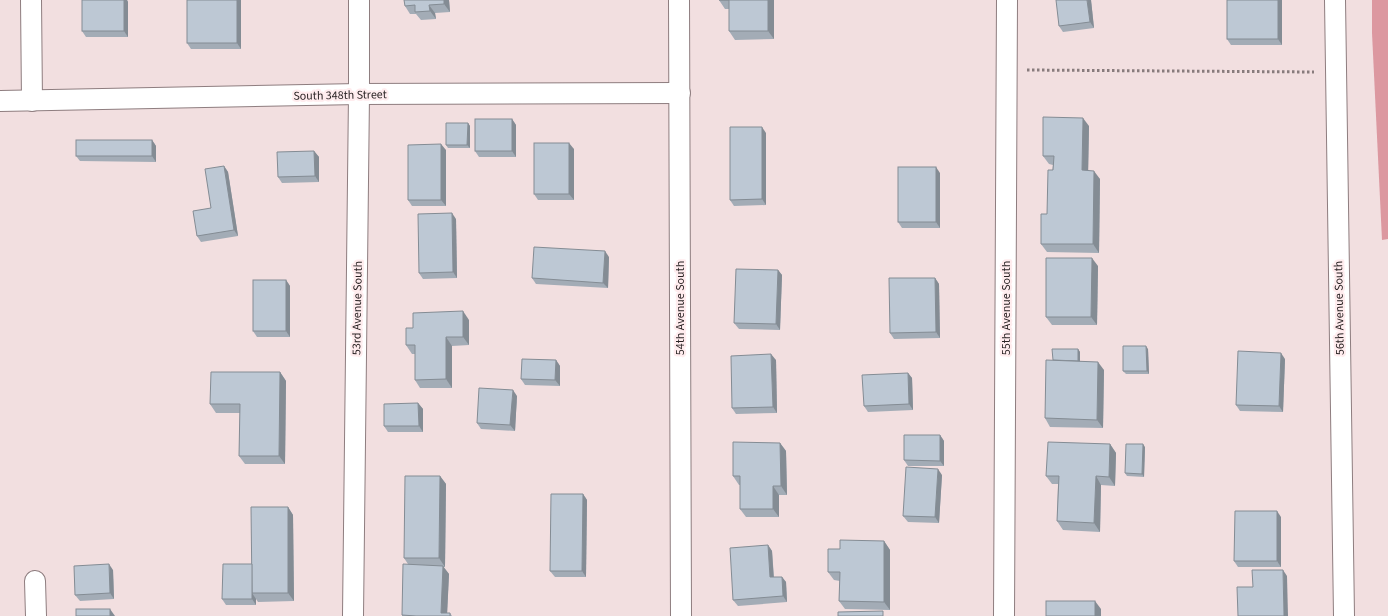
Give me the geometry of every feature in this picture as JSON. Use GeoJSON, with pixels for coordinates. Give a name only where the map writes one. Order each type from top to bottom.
{"type":"FeatureCollection","features":[{"type":"Feature","properties":{"kind":"street"},"geometry":{"type":"LineString","coordinates":[[31,0],[32,101]]}},
{"type":"Feature","properties":{"kind":"street","name":"53rd Avenue South"},"geometry":{"type":"LineString","coordinates":[[354,616],[359,0]]}},
{"type":"Feature","properties":{"kind":"street","name":"54th Avenue South"},"geometry":{"type":"LineString","coordinates":[[679,0],[681,616]]}},
{"type":"Feature","properties":{"kind":"street","name":"55th Avenue South"},"geometry":{"type":"LineString","coordinates":[[1004,616],[1007,0]]}},
{"type":"Feature","properties":{"kind":"street","name":"56th Avenue South"},"geometry":{"type":"LineString","coordinates":[[1335,0],[1344,616]]}},
{"type":"Feature","properties":{"kind":"street","name":"South 348th Street"},"geometry":{"type":"LineString","coordinates":[[0,102],[359,94],[680,93]]}},
{"type":"Feature","properties":{"kind":"street"},"geometry":{"type":"LineString","coordinates":[[36,581],[36,616]]}},
{"type":"Feature","properties":{"kind":"path"},"geometry":{"type":"LineString","coordinates":[[1007,70],[1321,72]]}},
{"type":"Feature","properties":{"kind":"shaded area"},"geometry":{"type":"Polygon","coordinates":[[[1372,0],[1388,0],[1388,239],[1382,240],[1372,33],[1372,0]]]}},
{"type":"Feature","properties":{"kind":"building"},"geometry":{"type":"Polygon","coordinates":[[[82,0],[124,0],[124,31],[82,31],[82,0]]]}},
{"type":"Feature","properties":{"kind":"building"},"geometry":{"type":"Polygon","coordinates":[[[187,0],[237,0],[237,43],[187,43],[187,0]]]}},
{"type":"Feature","properties":{"kind":"building"},"geometry":{"type":"Polygon","coordinates":[[[404,0],[444,0],[444,4],[429,5],[430,11],[415,12],[415,5],[405,6],[404,0]]]}},
{"type":"Feature","properties":{"kind":"building"},"geometry":{"type":"Polygon","coordinates":[[[729,0],[768,0],[768,31],[729,31],[729,0]]]}},
{"type":"Feature","properties":{"kind":"building"},"geometry":{"type":"Polygon","coordinates":[[[1056,0],[1087,0],[1090,22],[1059,26],[1056,0]]]}},
{"type":"Feature","properties":{"kind":"building"},"geometry":{"type":"Polygon","coordinates":[[[1227,0],[1278,0],[1278,39],[1227,39],[1227,0]]]}},
{"type":"Feature","properties":{"kind":"building"},"geometry":{"type":"Polygon","coordinates":[[[1043,117],[1083,118],[1082,170],[1094,171],[1093,244],[1041,244],[1041,214],[1047,214],[1048,170],[1053,170],[1054,156],[1043,156],[1043,117]]]}},
{"type":"Feature","properties":{"kind":"building"},"geometry":{"type":"Polygon","coordinates":[[[475,119],[512,119],[512,151],[475,151],[475,119]]]}},
{"type":"Feature","properties":{"kind":"building"},"geometry":{"type":"Polygon","coordinates":[[[446,123],[468,123],[467,145],[446,145],[446,123]]]}},
{"type":"Feature","properties":{"kind":"building"},"geometry":{"type":"Polygon","coordinates":[[[730,127],[762,127],[762,199],[730,200],[730,127]]]}},
{"type":"Feature","properties":{"kind":"building"},"geometry":{"type":"Polygon","coordinates":[[[76,140],[152,140],[152,156],[76,156],[76,140]]]}},
{"type":"Feature","properties":{"kind":"building"},"geometry":{"type":"Polygon","coordinates":[[[534,143],[569,143],[569,194],[534,194],[534,143]]]}},
{"type":"Feature","properties":{"kind":"building"},"geometry":{"type":"Polygon","coordinates":[[[441,144],[441,200],[408,200],[408,145],[441,144]]]}},
{"type":"Feature","properties":{"kind":"building"},"geometry":{"type":"Polygon","coordinates":[[[314,151],[315,176],[278,177],[277,152],[314,151]]]}},
{"type":"Feature","properties":{"kind":"building"},"geometry":{"type":"Polygon","coordinates":[[[224,166],[234,230],[197,236],[193,211],[211,208],[205,169],[224,166]]]}},
{"type":"Feature","properties":{"kind":"building"},"geometry":{"type":"Polygon","coordinates":[[[898,167],[936,167],[936,222],[898,222],[898,167]]]}},
{"type":"Feature","properties":{"kind":"building"},"geometry":{"type":"Polygon","coordinates":[[[452,213],[453,272],[419,273],[418,214],[452,213]]]}},
{"type":"Feature","properties":{"kind":"building"},"geometry":{"type":"Polygon","coordinates":[[[534,247],[605,251],[603,283],[532,278],[534,247]]]}},
{"type":"Feature","properties":{"kind":"building"},"geometry":{"type":"Polygon","coordinates":[[[1046,258],[1092,258],[1091,317],[1046,317],[1046,258]]]}},
{"type":"Feature","properties":{"kind":"building"},"geometry":{"type":"Polygon","coordinates":[[[736,269],[778,270],[776,324],[734,323],[736,269]]]}},
{"type":"Feature","properties":{"kind":"building"},"geometry":{"type":"Polygon","coordinates":[[[889,278],[935,278],[936,332],[890,333],[889,278]]]}},
{"type":"Feature","properties":{"kind":"building"},"geometry":{"type":"Polygon","coordinates":[[[253,280],[286,280],[286,331],[253,331],[253,280]]]}},
{"type":"Feature","properties":{"kind":"building"},"geometry":{"type":"Polygon","coordinates":[[[463,311],[463,337],[446,337],[446,379],[415,380],[415,345],[406,345],[406,328],[413,328],[413,313],[463,311]]]}},
{"type":"Feature","properties":{"kind":"building"},"geometry":{"type":"Polygon","coordinates":[[[1123,346],[1146,346],[1147,371],[1123,371],[1123,346]]]}},
{"type":"Feature","properties":{"kind":"building"},"geometry":{"type":"Polygon","coordinates":[[[1052,349],[1078,349],[1078,361],[1053,360],[1052,349]]]}},
{"type":"Feature","properties":{"kind":"building"},"geometry":{"type":"Polygon","coordinates":[[[1238,351],[1281,353],[1279,406],[1236,405],[1238,351]]]}},
{"type":"Feature","properties":{"kind":"building"},"geometry":{"type":"Polygon","coordinates":[[[771,354],[773,407],[732,408],[731,356],[771,354]]]}},
{"type":"Feature","properties":{"kind":"building"},"geometry":{"type":"Polygon","coordinates":[[[522,359],[556,360],[555,380],[521,379],[522,359]]]}},
{"type":"Feature","properties":{"kind":"building"},"geometry":{"type":"Polygon","coordinates":[[[1046,360],[1098,362],[1097,420],[1045,418],[1046,360]]]}},
{"type":"Feature","properties":{"kind":"building"},"geometry":{"type":"Polygon","coordinates":[[[211,372],[280,372],[279,456],[239,456],[240,404],[210,404],[211,372]]]}},
{"type":"Feature","properties":{"kind":"building"},"geometry":{"type":"Polygon","coordinates":[[[908,373],[909,404],[864,406],[862,375],[908,373]]]}},
{"type":"Feature","properties":{"kind":"building"},"geometry":{"type":"Polygon","coordinates":[[[479,388],[513,390],[510,425],[477,423],[479,388]]]}},
{"type":"Feature","properties":{"kind":"building"},"geometry":{"type":"Polygon","coordinates":[[[418,403],[419,426],[384,426],[384,404],[418,403]]]}},
{"type":"Feature","properties":{"kind":"building"},"geometry":{"type":"Polygon","coordinates":[[[904,435],[940,435],[940,461],[904,460],[904,435]]]}},
{"type":"Feature","properties":{"kind":"building"},"geometry":{"type":"Polygon","coordinates":[[[733,442],[780,443],[781,486],[773,486],[773,509],[740,509],[740,476],[733,476],[733,442]]]}},
{"type":"Feature","properties":{"kind":"building"},"geometry":{"type":"Polygon","coordinates":[[[1048,442],[1110,444],[1109,477],[1096,476],[1094,523],[1057,521],[1059,476],[1046,476],[1048,442]]]}},
{"type":"Feature","properties":{"kind":"building"},"geometry":{"type":"Polygon","coordinates":[[[1126,444],[1143,444],[1142,474],[1125,473],[1126,444]]]}},
{"type":"Feature","properties":{"kind":"building"},"geometry":{"type":"Polygon","coordinates":[[[906,467],[938,469],[935,517],[903,516],[906,467]]]}},
{"type":"Feature","properties":{"kind":"building"},"geometry":{"type":"Polygon","coordinates":[[[405,476],[440,476],[439,558],[404,558],[405,476]]]}},
{"type":"Feature","properties":{"kind":"building"},"geometry":{"type":"Polygon","coordinates":[[[551,494],[583,494],[582,571],[550,571],[551,494]]]}},
{"type":"Feature","properties":{"kind":"building"},"geometry":{"type":"Polygon","coordinates":[[[251,507],[288,507],[288,593],[252,593],[251,507]]]}},
{"type":"Feature","properties":{"kind":"building"},"geometry":{"type":"Polygon","coordinates":[[[1235,511],[1277,511],[1277,561],[1234,561],[1235,511]]]}},
{"type":"Feature","properties":{"kind":"building"},"geometry":{"type":"Polygon","coordinates":[[[840,540],[884,541],[884,602],[839,601],[840,572],[828,572],[828,549],[840,549],[840,540]]]}},
{"type":"Feature","properties":{"kind":"building"},"geometry":{"type":"Polygon","coordinates":[[[768,545],[770,577],[782,577],[783,596],[733,600],[730,548],[768,545]]]}},
{"type":"Feature","properties":{"kind":"building"},"geometry":{"type":"Polygon","coordinates":[[[109,564],[110,593],[75,595],[74,566],[109,564]]]}},
{"type":"Feature","properties":{"kind":"building"},"geometry":{"type":"Polygon","coordinates":[[[223,564],[252,564],[252,599],[222,599],[223,564]]]}},
{"type":"Feature","properties":{"kind":"building"},"geometry":{"type":"Polygon","coordinates":[[[403,564],[443,566],[441,613],[450,613],[450,616],[402,615],[403,564]]]}},
{"type":"Feature","properties":{"kind":"building"},"geometry":{"type":"Polygon","coordinates":[[[1252,570],[1283,570],[1284,616],[1238,616],[1237,587],[1253,587],[1252,570]]]}},
{"type":"Feature","properties":{"kind":"building"},"geometry":{"type":"Polygon","coordinates":[[[1046,601],[1095,601],[1095,616],[1046,616],[1046,601]]]}},
{"type":"Feature","properties":{"kind":"building"},"geometry":{"type":"Polygon","coordinates":[[[76,609],[110,609],[110,616],[76,616],[76,609]]]}},
{"type":"Feature","properties":{"kind":"building"},"geometry":{"type":"Polygon","coordinates":[[[883,611],[883,616],[838,616],[838,612],[883,611]]]}}]}
